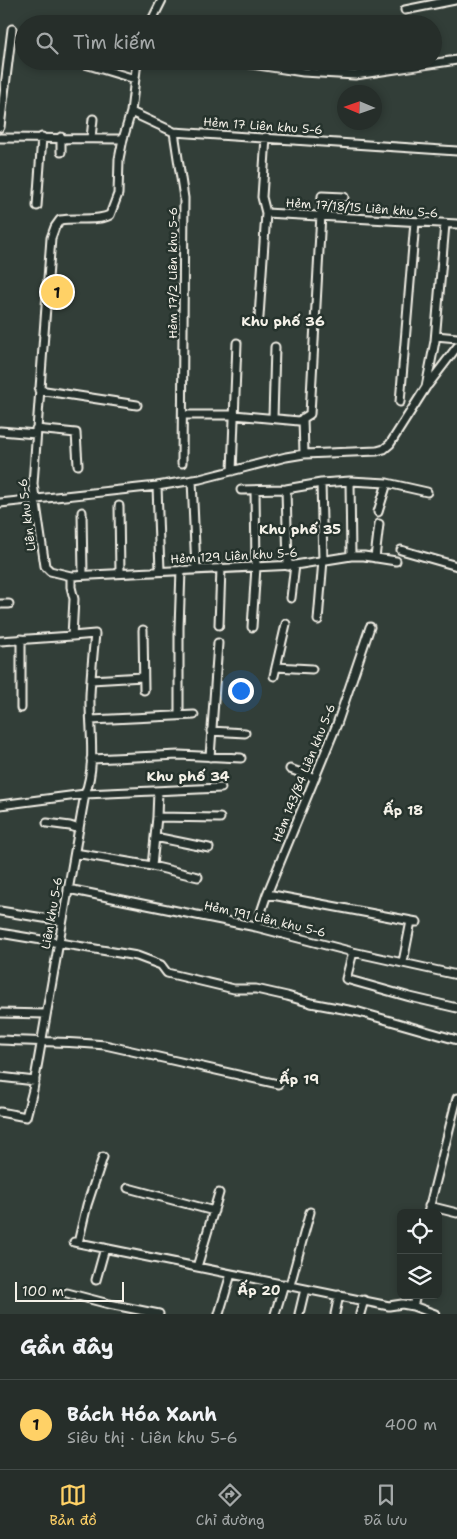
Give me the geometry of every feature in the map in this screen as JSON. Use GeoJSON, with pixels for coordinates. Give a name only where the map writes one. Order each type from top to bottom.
{"type":"FeatureCollection","features":[{"type":"Feature","properties":{"kind":"street"},"geometry":{"type":"LineString","coordinates":[[154,15],[162,0]]}},
{"type":"Feature","properties":{"kind":"street"},"geometry":{"type":"LineString","coordinates":[[405,10],[455,0]]}},
{"type":"Feature","properties":{"kind":"street"},"geometry":{"type":"LineString","coordinates":[[0,127],[12,29]]}},
{"type":"Feature","properties":{"kind":"street"},"geometry":{"type":"LineString","coordinates":[[442,62],[457,60]]}},
{"type":"Feature","properties":{"kind":"street"},"geometry":{"type":"LineString","coordinates":[[105,70],[135,79]]}},
{"type":"Feature","properties":{"kind":"street","name":"Liên khu 5-6"},"geometry":{"type":"LineString","coordinates":[[71,576],[50,571],[45,566],[33,484],[51,238],[60,220],[104,218],[110,215],[118,194],[119,159],[122,139],[131,112],[136,70]]}},
{"type":"Feature","properties":{"kind":"street"},"geometry":{"type":"LineString","coordinates":[[290,70],[355,75],[389,70]]}},
{"type":"Feature","properties":{"kind":"street","name":"Hẻm 17 Liên khu 5-6"},"geometry":{"type":"LineString","coordinates":[[131,112],[174,132],[457,150]]}},
{"type":"Feature","properties":{"kind":"street"},"geometry":{"type":"LineString","coordinates":[[92,138],[93,119]]}},
{"type":"Feature","properties":{"kind":"street","name":"Hẻm 17/2 Liên khu 5-6"},"geometry":{"type":"LineString","coordinates":[[174,132],[184,198],[182,463]]}},
{"type":"Feature","properties":{"kind":"street"},"geometry":{"type":"LineString","coordinates":[[37,206],[42,137]]}},
{"type":"Feature","properties":{"kind":"street"},"geometry":{"type":"LineString","coordinates":[[60,152],[61,137]]}},
{"type":"Feature","properties":{"kind":"street"},"geometry":{"type":"LineString","coordinates":[[259,317],[266,213],[262,197],[266,137]]}},
{"type":"Feature","properties":{"kind":"street"},"geometry":{"type":"LineString","coordinates":[[0,138],[122,139]]}},
{"type":"Feature","properties":{"kind":"street"},"geometry":{"type":"LineString","coordinates":[[304,454],[322,196],[344,197]]}},
{"type":"Feature","properties":{"kind":"street","name":"Hẻm 17/18/15 Liên khu 5-6"},"geometry":{"type":"LineString","coordinates":[[266,213],[457,224]]}},
{"type":"Feature","properties":{"kind":"street"},"geometry":{"type":"LineString","coordinates":[[400,402],[415,222]]}},
{"type":"Feature","properties":{"kind":"street"},"geometry":{"type":"LineString","coordinates":[[426,387],[436,336],[445,224]]}},
{"type":"Feature","properties":{"kind":"street"},"geometry":{"type":"LineString","coordinates":[[436,336],[457,338]]}},
{"type":"Feature","properties":{"kind":"street"},"geometry":{"type":"LineString","coordinates":[[232,471],[237,343]]}},
{"type":"Feature","properties":{"kind":"street"},"geometry":{"type":"LineString","coordinates":[[273,418],[275,347]]}},
{"type":"Feature","properties":{"kind":"street"},"geometry":{"type":"LineString","coordinates":[[0,503],[157,486],[192,480],[304,454],[384,449],[390,444],[426,387],[457,347]]}},
{"type":"Feature","properties":{"kind":"street"},"geometry":{"type":"LineString","coordinates":[[39,390],[137,406]]}},
{"type":"Feature","properties":{"kind":"street"},"geometry":{"type":"LineString","coordinates":[[183,415],[234,415],[299,421],[306,416]]}},
{"type":"Feature","properties":{"kind":"street"},"geometry":{"type":"LineString","coordinates":[[0,431],[76,433],[78,465]]}},
{"type":"Feature","properties":{"kind":"street"},"geometry":{"type":"LineString","coordinates":[[192,480],[196,570]]}},
{"type":"Feature","properties":{"kind":"street"},"geometry":{"type":"LineString","coordinates":[[350,481],[351,556]]}},
{"type":"Feature","properties":{"kind":"street"},"geometry":{"type":"LineString","coordinates":[[241,490],[286,489],[321,483],[350,481],[387,483],[427,492]]}},
{"type":"Feature","properties":{"kind":"street"},"geometry":{"type":"LineString","coordinates":[[318,620],[323,560],[321,483]]}},
{"type":"Feature","properties":{"kind":"street"},"geometry":{"type":"LineString","coordinates":[[378,512],[387,483]]}},
{"type":"Feature","properties":{"kind":"street"},"geometry":{"type":"LineString","coordinates":[[157,486],[160,571]]}},
{"type":"Feature","properties":{"kind":"street"},"geometry":{"type":"LineString","coordinates":[[286,489],[291,565],[291,598]]}},
{"type":"Feature","properties":{"kind":"street"},"geometry":{"type":"LineString","coordinates":[[252,627],[256,567],[255,490]]}},
{"type":"Feature","properties":{"kind":"street"},"geometry":{"type":"LineString","coordinates":[[119,506],[120,573]]}},
{"type":"Feature","properties":{"kind":"street"},"geometry":{"type":"LineString","coordinates":[[82,512],[83,575]]}},
{"type":"Feature","properties":{"kind":"street"},"geometry":{"type":"LineString","coordinates":[[376,558],[379,524]]}},
{"type":"Feature","properties":{"kind":"street"},"geometry":{"type":"LineString","coordinates":[[401,550],[457,566]]}},
{"type":"Feature","properties":{"kind":"street","name":"Hẻm 129 Liên khu 5-6"},"geometry":{"type":"LineString","coordinates":[[71,576],[291,565],[351,556],[396,561]]}},
{"type":"Feature","properties":{"kind":"street"},"geometry":{"type":"LineString","coordinates":[[219,625],[221,568]]}},
{"type":"Feature","properties":{"kind":"street"},"geometry":{"type":"LineString","coordinates":[[179,715],[179,628],[182,570]]}},
{"type":"Feature","properties":{"kind":"street"},"geometry":{"type":"LineString","coordinates":[[0,641],[72,636],[74,599],[71,576]]}},
{"type":"Feature","properties":{"kind":"street"},"geometry":{"type":"LineString","coordinates":[[0,604],[9,604]]}},
{"type":"Feature","properties":{"kind":"street"},"geometry":{"type":"LineString","coordinates":[[274,676],[286,624]]}},
{"type":"Feature","properties":{"kind":"street","name":"Hẻm 143/84 Liên khu 5-6"},"geometry":{"type":"LineString","coordinates":[[256,927],[267,894],[337,724],[370,627]]}},
{"type":"Feature","properties":{"kind":"street"},"geometry":{"type":"LineString","coordinates":[[143,630],[144,690]]}},
{"type":"Feature","properties":{"kind":"street","name":"Liên khu 5-6"},"geometry":{"type":"LineString","coordinates":[[0,1112],[26,1117],[35,1081],[62,920],[85,794],[88,787],[91,759],[91,680],[95,634],[72,636]]}},
{"type":"Feature","properties":{"kind":"street"},"geometry":{"type":"LineString","coordinates":[[20,639],[21,708]]}},
{"type":"Feature","properties":{"kind":"street"},"geometry":{"type":"LineString","coordinates":[[210,757],[218,643]]}},
{"type":"Feature","properties":{"kind":"street"},"geometry":{"type":"LineString","coordinates":[[276,667],[312,669]]}},
{"type":"Feature","properties":{"kind":"street"},"geometry":{"type":"LineString","coordinates":[[91,680],[143,677]]}},
{"type":"Feature","properties":{"kind":"street"},"geometry":{"type":"LineString","coordinates":[[91,720],[194,715]]}},
{"type":"Feature","properties":{"kind":"street"},"geometry":{"type":"LineString","coordinates":[[211,731],[245,733]]}},
{"type":"Feature","properties":{"kind":"street"},"geometry":{"type":"LineString","coordinates":[[91,759],[179,755],[241,758]]}},
{"type":"Feature","properties":{"kind":"street"},"geometry":{"type":"LineString","coordinates":[[290,769],[315,778]]}},
{"type":"Feature","properties":{"kind":"street"},"geometry":{"type":"LineString","coordinates":[[0,805],[85,794],[221,788]]}},
{"type":"Feature","properties":{"kind":"street"},"geometry":{"type":"LineString","coordinates":[[152,866],[158,817],[158,791]]}},
{"type":"Feature","properties":{"kind":"street"},"geometry":{"type":"LineString","coordinates":[[158,817],[220,818]]}},
{"type":"Feature","properties":{"kind":"street"},"geometry":{"type":"LineString","coordinates":[[47,823],[79,829]]}},
{"type":"Feature","properties":{"kind":"street"},"geometry":{"type":"LineString","coordinates":[[156,837],[209,848]]}},
{"type":"Feature","properties":{"kind":"street"},"geometry":{"type":"LineString","coordinates":[[75,853],[152,866],[198,877]]}},
{"type":"Feature","properties":{"kind":"street","name":"Hẻm 191 Liên khu 5-6"},"geometry":{"type":"LineString","coordinates":[[68,889],[256,927],[353,952],[457,975]]}},
{"type":"Feature","properties":{"kind":"street"},"geometry":{"type":"LineString","coordinates":[[267,894],[414,921],[403,962]]}},
{"type":"Feature","properties":{"kind":"street"},"geometry":{"type":"LineString","coordinates":[[0,911],[62,920]]}},
{"type":"Feature","properties":{"kind":"street"},"geometry":{"type":"LineString","coordinates":[[0,933],[137,956],[161,965],[167,974],[234,989],[256,989],[311,1003],[359,1012],[457,1040]]}},
{"type":"Feature","properties":{"kind":"street"},"geometry":{"type":"LineString","coordinates":[[353,952],[346,980],[457,1008]]}},
{"type":"Feature","properties":{"kind":"street"},"geometry":{"type":"LineString","coordinates":[[0,1013],[46,1014]]}},
{"type":"Feature","properties":{"kind":"street"},"geometry":{"type":"LineString","coordinates":[[0,1040],[105,1045],[278,1084]]}},
{"type":"Feature","properties":{"kind":"street"},"geometry":{"type":"LineString","coordinates":[[0,1077],[35,1081]]}},
{"type":"Feature","properties":{"kind":"street"},"geometry":{"type":"LineString","coordinates":[[429,1209],[457,1098]]}},
{"type":"Feature","properties":{"kind":"street"},"geometry":{"type":"LineString","coordinates":[[103,1157],[76,1242],[186,1266],[390,1306],[402,1304],[413,1306],[435,1314]]}},
{"type":"Feature","properties":{"kind":"street"},"geometry":{"type":"LineString","coordinates":[[128,1188],[214,1211]]}},
{"type":"Feature","properties":{"kind":"street"},"geometry":{"type":"LineString","coordinates":[[197,1267],[219,1193]]}},
{"type":"Feature","properties":{"kind":"street"},"geometry":{"type":"LineString","coordinates":[[442,1211],[457,1213]]}},
{"type":"Feature","properties":{"kind":"street"},"geometry":{"type":"LineString","coordinates":[[275,1314],[287,1285],[310,1212]]}},
{"type":"Feature","properties":{"kind":"street"},"geometry":{"type":"LineString","coordinates":[[96,1280],[105,1248]]}},
{"type":"Feature","properties":{"kind":"street"},"geometry":{"type":"LineString","coordinates":[[219,1314],[231,1274]]}},
{"type":"Feature","properties":{"kind":"street"},"geometry":{"type":"LineString","coordinates":[[299,1314],[305,1289]]}},
{"type":"Feature","properties":{"kind":"street"},"geometry":{"type":"LineString","coordinates":[[67,1293],[159,1314]]}},
{"type":"Feature","properties":{"kind":"street"},"geometry":{"type":"LineString","coordinates":[[335,1314],[339,1295]]}},
{"type":"Feature","properties":{"kind":"street"},"geometry":{"type":"LineString","coordinates":[[413,1306],[415,1299]]}},
{"type":"Feature","properties":{"kind":"street"},"geometry":{"type":"LineString","coordinates":[[360,1314],[364,1300]]}},
{"type":"Feature","properties":{"kind":"place","name":"Bách Hóa Xanh"},"geometry":{"type":"Point","coordinates":[57,292]}},
{"type":"Feature","properties":{"kind":"district","name":"Khu phố 36"},"geometry":{"type":"Point","coordinates":[283,321]}},
{"type":"Feature","properties":{"kind":"district","name":"Khu phố 35"},"geometry":{"type":"Point","coordinates":[300,529]}},
{"type":"Feature","properties":{"kind":"district","name":"Khu phố 34"},"geometry":{"type":"Point","coordinates":[188,776]}},
{"type":"Feature","properties":{"kind":"district","name":"Ấp 18"},"geometry":{"type":"Point","coordinates":[403,810]}},
{"type":"Feature","properties":{"kind":"district","name":"Ấp 19"},"geometry":{"type":"Point","coordinates":[299,1079]}},
{"type":"Feature","properties":{"kind":"district","name":"Ấp 20"},"geometry":{"type":"Point","coordinates":[259,1290]}}]}
